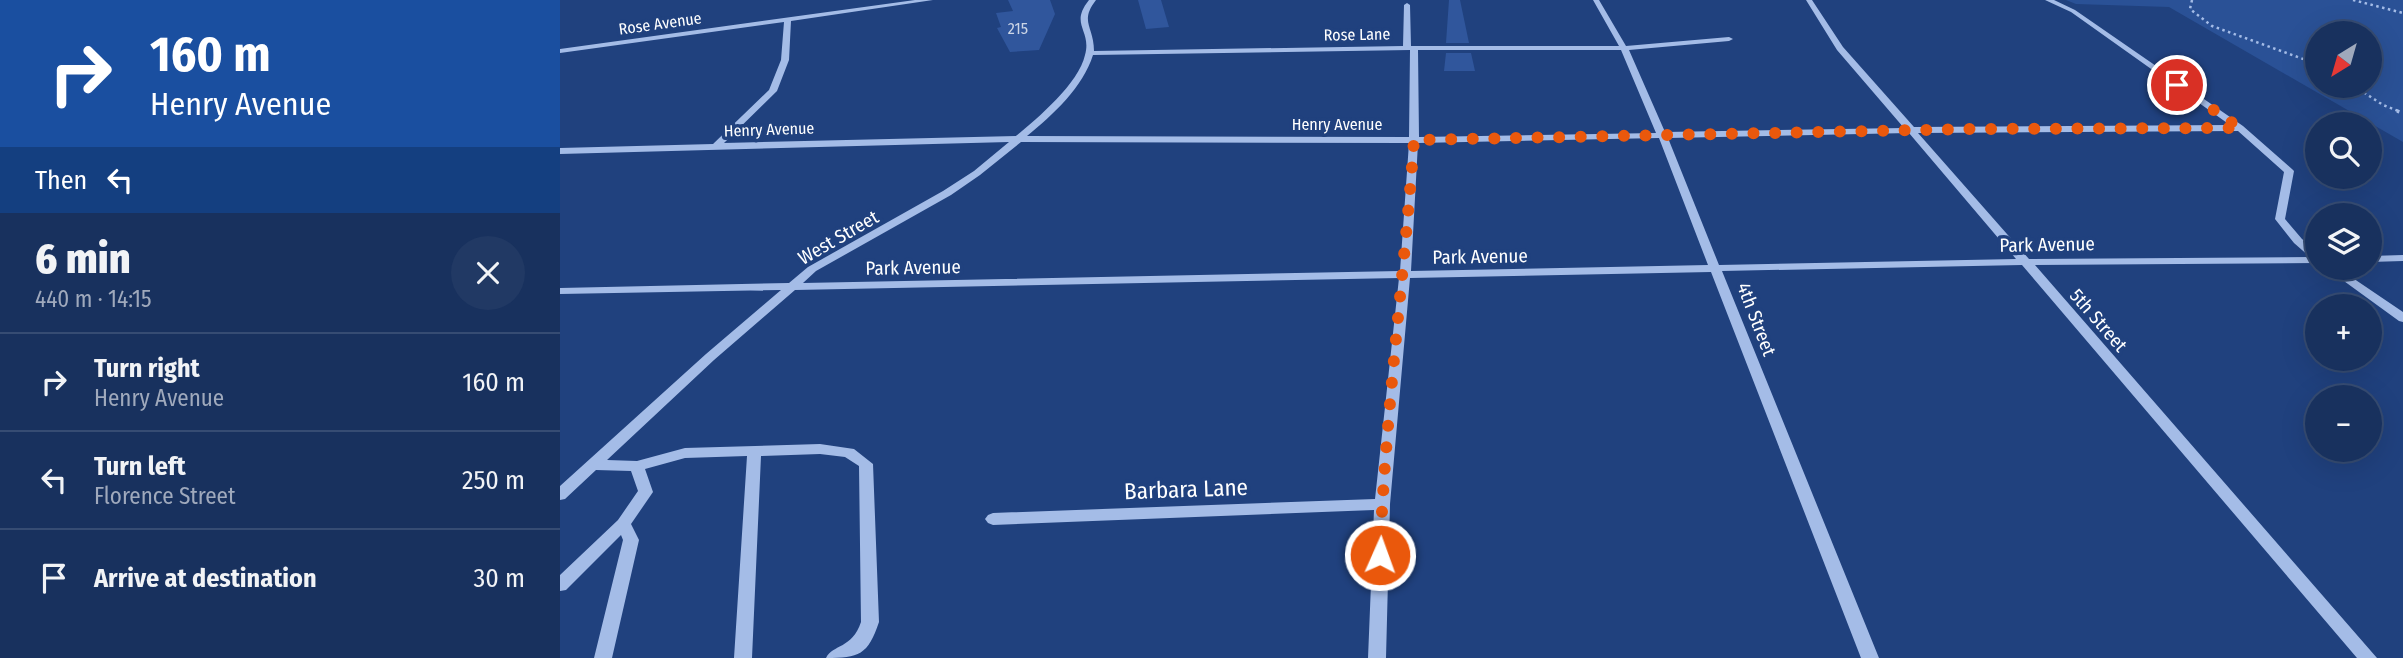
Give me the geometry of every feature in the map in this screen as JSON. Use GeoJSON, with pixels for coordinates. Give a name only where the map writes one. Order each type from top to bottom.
{"type":"FeatureCollection","features":[{"type":"Feature","properties":{"kind":"street","name":"Rose Avenue"},"geometry":{"type":"LineString","coordinates":[[560,51],[930,0]]}},
{"type":"Feature","properties":{"kind":"street"},"geometry":{"type":"LineString","coordinates":[[1090,53],[1090,40],[1083,18],[1084,11],[1093,0]]}},
{"type":"Feature","properties":{"kind":"street","name":"4th Street"},"geometry":{"type":"LineString","coordinates":[[1596,0],[1624,48],[1662,135],[1870,658]]}},
{"type":"Feature","properties":{"kind":"street","name":"5th Street"},"geometry":{"type":"LineString","coordinates":[[1809,0],[1840,48],[2368,658]]}},
{"type":"Feature","properties":{"kind":"street"},"geometry":{"type":"LineString","coordinates":[[2048,0],[2073,12],[2240,128],[2289,171],[2280,219],[2305,248]]}},
{"type":"Feature","properties":{"kind":"street"},"geometry":{"type":"LineString","coordinates":[[1377,658],[1382,504],[1405,275],[1414,140],[1407,5]]}},
{"type":"Feature","properties":{"kind":"street"},"geometry":{"type":"LineString","coordinates":[[716,146],[773,91],[785,60],[788,19]]}},
{"type":"Feature","properties":{"kind":"street","name":"Rose Lane"},"geometry":{"type":"LineString","coordinates":[[1090,53],[1624,48],[1729,39]]}},
{"type":"Feature","properties":{"kind":"street","name":"West Street"},"geometry":{"type":"LineString","coordinates":[[560,495],[710,357],[791,287],[839,252],[947,193],[1044,118],[1084,71],[1090,53]]}},
{"type":"Feature","properties":{"kind":"street","name":"Henry Avenue"},"geometry":{"type":"LineString","coordinates":[[560,151],[1018,139],[1414,140],[1912,130],[2240,128]]}},
{"type":"Feature","properties":{"kind":"street"},"geometry":{"type":"LineString","coordinates":[[2382,259],[2403,258]]}},
{"type":"Feature","properties":{"kind":"street","name":"Park Avenue"},"geometry":{"type":"LineString","coordinates":[[560,291],[2023,262],[2305,259]]}},
{"type":"Feature","properties":{"kind":"street"},"geometry":{"type":"LineString","coordinates":[[2348,280],[2403,318]]}},
{"type":"Feature","properties":{"kind":"street"},"geometry":{"type":"LineString","coordinates":[[592,465],[637,466],[685,453],[820,449],[849,452],[866,464],[870,622],[865,638],[847,653],[835,658]]}},
{"type":"Feature","properties":{"kind":"street"},"geometry":{"type":"LineString","coordinates":[[743,658],[754,453]]}},
{"type":"Feature","properties":{"kind":"street"},"geometry":{"type":"LineString","coordinates":[[560,585],[623,524],[646,492],[637,466]]}},
{"type":"Feature","properties":{"kind":"street","name":"Barbara Lane"},"geometry":{"type":"LineString","coordinates":[[993,519],[1382,504]]}},
{"type":"Feature","properties":{"kind":"street"},"geometry":{"type":"LineString","coordinates":[[603,658],[632,540],[623,524]]}},
{"type":"Feature","properties":{"kind":"path"},"geometry":{"type":"LineString","coordinates":[[2192,0],[2190,9],[2212,26],[2305,60]]}},
{"type":"Feature","properties":{"kind":"path"},"geometry":{"type":"LineString","coordinates":[[2353,0],[2403,13]]}},
{"type":"Feature","properties":{"kind":"path"},"geometry":{"type":"LineString","coordinates":[[2372,98],[2403,113]]}},
{"type":"Feature","properties":{"kind":"shaded area"},"geometry":{"type":"Polygon","coordinates":[[[2066,0],[2403,0],[2403,142],[2382,130],[2382,112],[2351,112],[2327,98],[2382,98],[2382,21],[2305,21],[2305,85],[2169,7],[2076,4],[2066,0]]]}},
{"type":"Feature","properties":{"kind":"building"},"geometry":{"type":"Polygon","coordinates":[[[1008,0],[1050,0],[1055,14],[1039,50],[1010,52],[997,28],[1001,27],[996,13],[1013,11],[1008,0]]]}},
{"type":"Feature","properties":{"kind":"building"},"geometry":{"type":"Polygon","coordinates":[[[1138,0],[1161,0],[1169,27],[1146,29],[1138,0]]]}},
{"type":"Feature","properties":{"kind":"building"},"geometry":{"type":"Polygon","coordinates":[[[1449,0],[1460,0],[1469,43],[1446,43],[1449,0]]]}},
{"type":"Feature","properties":{"kind":"building"},"geometry":{"type":"Polygon","coordinates":[[[1446,53],[1471,53],[1475,71],[1444,71],[1446,53]]]}},
{"type":"Feature","properties":{"kind":"route"},"geometry":{"type":"LineString","coordinates":[[1380,555],[1382,504],[1405,275],[1414,140],[1973,129],[2240,128],[2177,85]]}}]}
